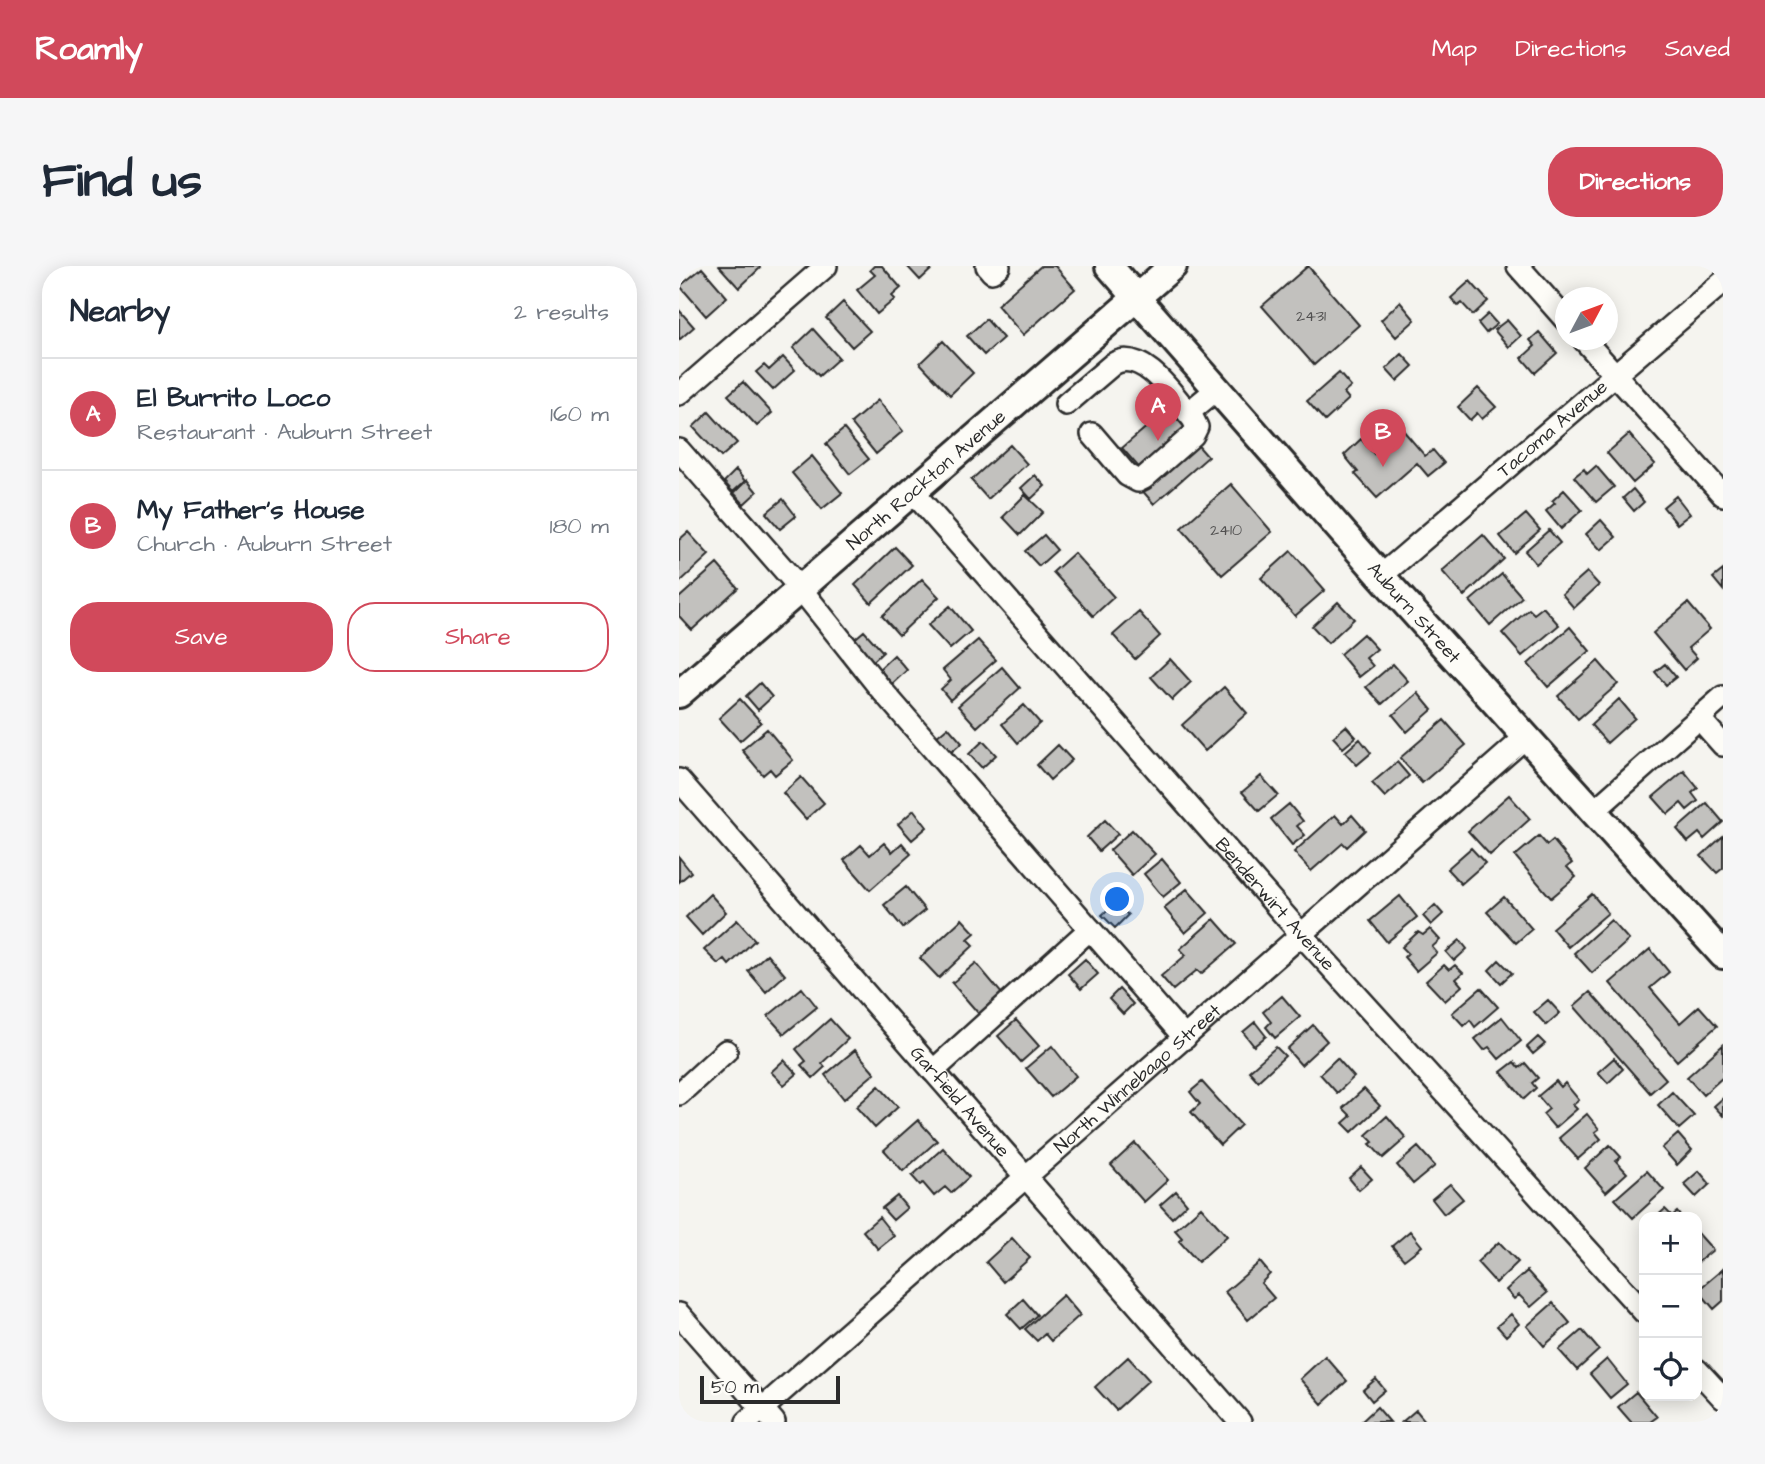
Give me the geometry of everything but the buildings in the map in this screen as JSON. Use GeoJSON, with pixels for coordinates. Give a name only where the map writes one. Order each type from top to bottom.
{"type":"FeatureCollection","features":[{"type":"Feature","properties":{"kind":"main road","name":"Auburn Street"},"geometry":{"type":"LineString","coordinates":[[1109,266],[1381,576],[1723,955]]}},
{"type":"Feature","properties":{"kind":"main road","name":"North Rockton Avenue"},"geometry":{"type":"LineString","coordinates":[[682,686],[800,588],[1173,266]]}},
{"type":"Feature","properties":{"kind":"street"},"geometry":{"type":"LineString","coordinates":[[679,394],[826,266]]}},
{"type":"Feature","properties":{"kind":"street"},"geometry":{"type":"LineString","coordinates":[[987,266],[992,272],[999,266]]}},
{"type":"Feature","properties":{"kind":"street"},"geometry":{"type":"LineString","coordinates":[[1518,266],[1555,307]]}},
{"type":"Feature","properties":{"kind":"street","name":"Tacoma Avenue"},"geometry":{"type":"LineString","coordinates":[[1381,576],[1723,282]]}},
{"type":"Feature","properties":{"kind":"street"},"geometry":{"type":"LineString","coordinates":[[1593,350],[1723,495]]}},
{"type":"Feature","properties":{"kind":"street"},"geometry":{"type":"LineString","coordinates":[[1066,404],[1119,361],[1137,362],[1149,369],[1196,424],[1196,433],[1141,480],[1131,479],[1092,434]]}},
{"type":"Feature","properties":{"kind":"street"},"geometry":{"type":"LineString","coordinates":[[1188,413],[1217,389]]}},
{"type":"Feature","properties":{"kind":"street"},"geometry":{"type":"LineString","coordinates":[[679,450],[800,588],[879,687],[1185,1038]]}},
{"type":"Feature","properties":{"kind":"street","name":"Benderwirt Avenue"},"geometry":{"type":"LineString","coordinates":[[912,491],[1302,935],[1639,1306]]}},
{"type":"Feature","properties":{"kind":"street"},"geometry":{"type":"LineString","coordinates":[[1594,811],[1723,697]]}},
{"type":"Feature","properties":{"kind":"street"},"geometry":{"type":"LineString","coordinates":[[1699,718],[1723,745]]}},
{"type":"Feature","properties":{"kind":"street","name":"North Winnebago Street"},"geometry":{"type":"LineString","coordinates":[[761,1418],[1027,1178],[1527,736]]}},
{"type":"Feature","properties":{"kind":"street","name":"Garfield Avenue"},"geometry":{"type":"LineString","coordinates":[[679,780],[1240,1422]]}},
{"type":"Feature","properties":{"kind":"street"},"geometry":{"type":"LineString","coordinates":[[933,1070],[1090,929]]}},
{"type":"Feature","properties":{"kind":"street"},"geometry":{"type":"LineString","coordinates":[[679,1094],[726,1051]]}},
{"type":"Feature","properties":{"kind":"street"},"geometry":{"type":"LineString","coordinates":[[679,1314],[761,1418]]}},
{"type":"Feature","properties":{"kind":"street"},"geometry":{"type":"LineString","coordinates":[[1702,1375],[1723,1398]]}},
{"type":"Feature","properties":{"kind":"place","name":"El Burrito Loco"},"geometry":{"type":"Point","coordinates":[1158,441]}},
{"type":"Feature","properties":{"kind":"place","name":"My Father's House"},"geometry":{"type":"Point","coordinates":[1383,467]}}]}
